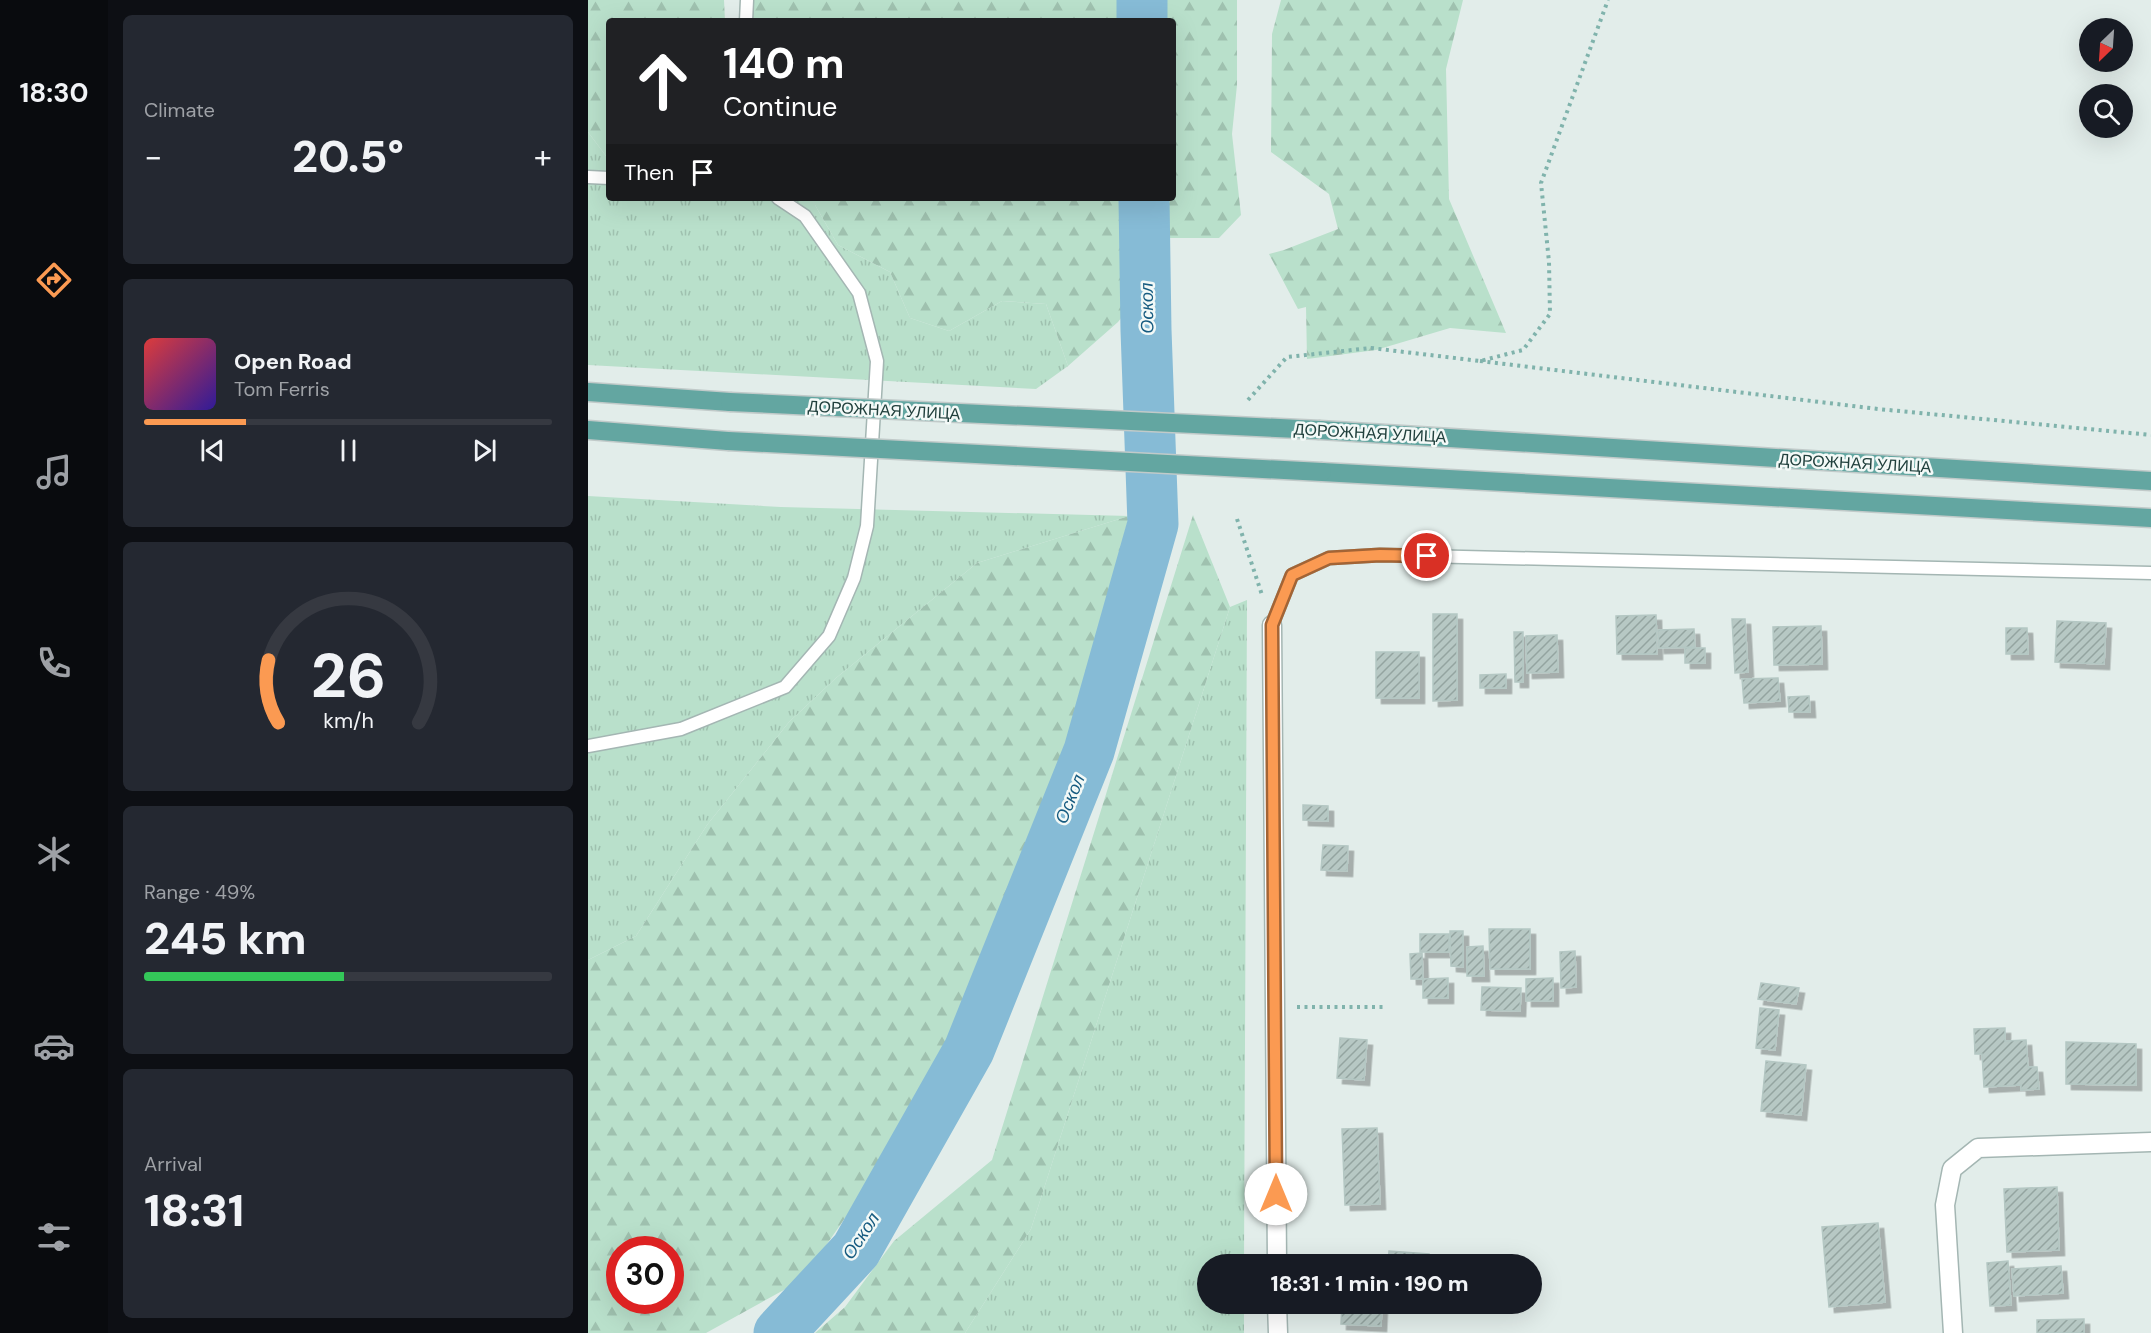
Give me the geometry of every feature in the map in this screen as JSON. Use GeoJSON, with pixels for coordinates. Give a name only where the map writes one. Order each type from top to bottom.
{"type":"FeatureCollection","features":[{"type":"Feature","properties":{"kind":"main road","name":"ДОРОЖНАЯ УЛИЦА"},"geometry":{"type":"LineString","coordinates":[[588,392],[730,402],[1320,430],[2151,481]]}},
{"type":"Feature","properties":{"kind":"main road"},"geometry":{"type":"LineString","coordinates":[[588,430],[728,441],[2151,518]]}},
{"type":"Feature","properties":{"kind":"street"},"geometry":{"type":"LineString","coordinates":[[1272,625],[1277,1254]]}},
{"type":"Feature","properties":{"kind":"street"},"geometry":{"type":"LineString","coordinates":[[1953,1333],[1945,1205],[1952,1169],[1978,1148],[2151,1142]]}},
{"type":"Feature","properties":{"kind":"street"},"geometry":{"type":"LineString","coordinates":[[1277,1314],[1278,1333]]}},
{"type":"Feature","properties":{"kind":"lane"},"geometry":{"type":"LineString","coordinates":[[746,18],[747,0]]}},
{"type":"Feature","properties":{"kind":"lane"},"geometry":{"type":"LineString","coordinates":[[588,177],[606,178]]}},
{"type":"Feature","properties":{"kind":"lane"},"geometry":{"type":"LineString","coordinates":[[588,746],[681,729],[785,687],[829,636],[854,578],[867,526],[877,361],[859,292],[805,216],[782,201]]}},
{"type":"Feature","properties":{"kind":"lane"},"geometry":{"type":"LineString","coordinates":[[1272,625],[1292,575],[1329,558],[1380,555],[2151,573]]}},
{"type":"Feature","properties":{"kind":"path"},"geometry":{"type":"LineString","coordinates":[[1480,361],[1523,350],[1550,314],[1541,183],[1608,0]]}},
{"type":"Feature","properties":{"kind":"path"},"geometry":{"type":"LineString","coordinates":[[1248,400],[1287,357],[1371,348],[1878,409],[2151,435]]}},
{"type":"Feature","properties":{"kind":"path"},"geometry":{"type":"LineString","coordinates":[[1237,519],[1272,625]]}},
{"type":"Feature","properties":{"kind":"path"},"geometry":{"type":"LineString","coordinates":[[1275,1007],[1384,1007]]}},
{"type":"Feature","properties":{"kind":"green space"},"geometry":{"type":"Polygon","coordinates":[[[588,0],[724,0],[725,18],[606,18],[606,156],[588,132],[588,0]]]}},
{"type":"Feature","properties":{"kind":"green space"},"geometry":{"type":"Polygon","coordinates":[[[740,0],[1134,0],[1134,18],[739,18],[740,0]]]}},
{"type":"Feature","properties":{"kind":"green space"},"geometry":{"type":"Polygon","coordinates":[[[1162,0],[1237,0],[1237,85],[1232,134],[1241,215],[1219,238],[1165,238],[1164,201],[1176,201],[1176,18],[1162,18],[1162,0]]]}},
{"type":"Feature","properties":{"kind":"green space"},"geometry":{"type":"Polygon","coordinates":[[[1281,0],[1463,0],[1446,69],[1449,199],[1506,333],[1450,328],[1376,350],[1307,359],[1306,307],[1298,309],[1269,254],[1338,229],[1329,194],[1271,152],[1272,34],[1281,0]]]}},
{"type":"Feature","properties":{"kind":"green space"},"geometry":{"type":"Polygon","coordinates":[[[588,132],[606,156],[606,201],[813,201],[838,245],[890,272],[910,318],[949,331],[1002,301],[1046,304],[1068,366],[1036,389],[588,365],[588,132]]]}},
{"type":"Feature","properties":{"kind":"green space"},"geometry":{"type":"Polygon","coordinates":[[[813,201],[1139,201],[1141,293],[1118,322],[1068,366],[1046,304],[1002,301],[949,331],[910,318],[890,272],[838,245],[813,201]]]}},
{"type":"Feature","properties":{"kind":"green space"},"geometry":{"type":"Polygon","coordinates":[[[588,496],[781,507],[1129,516],[977,563],[836,678],[789,722],[707,825],[636,936],[588,960],[588,496]]]}},
{"type":"Feature","properties":{"kind":"green space"},"geometry":{"type":"Polygon","coordinates":[[[1193,515],[1230,607],[1031,1229],[965,1333],[815,1333],[845,1307],[894,1241],[992,1160],[1193,515]]]}},
{"type":"Feature","properties":{"kind":"green space"},"geometry":{"type":"Polygon","coordinates":[[[1129,516],[1058,787],[976,987],[904,1133],[802,1280],[706,1333],[588,1333],[588,960],[636,936],[707,825],[789,722],[836,678],[977,563],[1129,516]]]}},
{"type":"Feature","properties":{"kind":"green space"},"geometry":{"type":"Polygon","coordinates":[[[1247,600],[1244,1254],[1197,1254],[1197,1314],[1244,1314],[1244,1333],[965,1333],[1031,1229],[1230,607],[1247,600]]]}},
{"type":"Feature","properties":{"kind":"building"},"geometry":{"type":"Polygon","coordinates":[[[1433,614],[1457,614],[1457,700],[1433,701],[1433,614]]]}},
{"type":"Feature","properties":{"kind":"building"},"geometry":{"type":"Polygon","coordinates":[[[1656,615],[1657,654],[1617,654],[1616,616],[1656,615]]]}},
{"type":"Feature","properties":{"kind":"building"},"geometry":{"type":"Polygon","coordinates":[[[1732,619],[1745,619],[1748,672],[1735,673],[1732,619]]]}},
{"type":"Feature","properties":{"kind":"building"},"geometry":{"type":"Polygon","coordinates":[[[2057,621],[2106,623],[2104,664],[2055,662],[2057,621]]]}},
{"type":"Feature","properties":{"kind":"building"},"geometry":{"type":"Polygon","coordinates":[[[1821,626],[1822,664],[1774,665],[1773,627],[1821,626]]]}},
{"type":"Feature","properties":{"kind":"building"},"geometry":{"type":"Polygon","coordinates":[[[2006,628],[2027,628],[2028,654],[2006,654],[2006,628]]]}},
{"type":"Feature","properties":{"kind":"building"},"geometry":{"type":"Polygon","coordinates":[[[1694,629],[1695,647],[1659,648],[1658,630],[1694,629]]]}},
{"type":"Feature","properties":{"kind":"building"},"geometry":{"type":"Polygon","coordinates":[[[1514,632],[1523,632],[1523,682],[1515,682],[1514,632]]]}},
{"type":"Feature","properties":{"kind":"building"},"geometry":{"type":"Polygon","coordinates":[[[1557,635],[1558,672],[1527,673],[1526,636],[1557,635]]]}},
{"type":"Feature","properties":{"kind":"building"},"geometry":{"type":"Polygon","coordinates":[[[1685,648],[1705,648],[1705,663],[1685,663],[1685,648]]]}},
{"type":"Feature","properties":{"kind":"building"},"geometry":{"type":"Polygon","coordinates":[[[1376,652],[1419,652],[1419,698],[1376,698],[1376,652]]]}},
{"type":"Feature","properties":{"kind":"building"},"geometry":{"type":"Polygon","coordinates":[[[1506,674],[1506,688],[1480,688],[1480,675],[1506,674]]]}},
{"type":"Feature","properties":{"kind":"building"},"geometry":{"type":"Polygon","coordinates":[[[1778,678],[1780,701],[1744,703],[1742,679],[1778,678]]]}},
{"type":"Feature","properties":{"kind":"building"},"geometry":{"type":"Polygon","coordinates":[[[1809,696],[1810,712],[1789,712],[1788,697],[1809,696]]]}},
{"type":"Feature","properties":{"kind":"building"},"geometry":{"type":"Polygon","coordinates":[[[1303,805],[1328,806],[1328,821],[1303,820],[1303,805]]]}},
{"type":"Feature","properties":{"kind":"building"},"geometry":{"type":"Polygon","coordinates":[[[1323,845],[1348,846],[1347,871],[1321,870],[1323,845]]]}},
{"type":"Feature","properties":{"kind":"building"},"geometry":{"type":"Polygon","coordinates":[[[1489,929],[1530,929],[1530,969],[1490,969],[1489,929]]]}},
{"type":"Feature","properties":{"kind":"building"},"geometry":{"type":"Polygon","coordinates":[[[1450,931],[1463,931],[1463,967],[1451,966],[1450,931]]]}},
{"type":"Feature","properties":{"kind":"building"},"geometry":{"type":"Polygon","coordinates":[[[1420,934],[1449,934],[1449,952],[1420,952],[1420,934]]]}},
{"type":"Feature","properties":{"kind":"building"},"geometry":{"type":"Polygon","coordinates":[[[1483,946],[1484,976],[1467,976],[1467,947],[1483,946]]]}},
{"type":"Feature","properties":{"kind":"building"},"geometry":{"type":"Polygon","coordinates":[[[1575,951],[1576,987],[1561,988],[1560,952],[1575,951]]]}},
{"type":"Feature","properties":{"kind":"building"},"geometry":{"type":"Polygon","coordinates":[[[1422,953],[1423,979],[1411,979],[1410,954],[1422,953]]]}},
{"type":"Feature","properties":{"kind":"building"},"geometry":{"type":"Polygon","coordinates":[[[1448,978],[1448,998],[1423,998],[1423,979],[1448,978]]]}},
{"type":"Feature","properties":{"kind":"building"},"geometry":{"type":"Polygon","coordinates":[[[1553,978],[1553,1001],[1526,1001],[1526,979],[1553,978]]]}},
{"type":"Feature","properties":{"kind":"building"},"geometry":{"type":"Polygon","coordinates":[[[1761,983],[1799,988],[1796,1004],[1758,999],[1761,983]]]}},
{"type":"Feature","properties":{"kind":"building"},"geometry":{"type":"Polygon","coordinates":[[[1482,987],[1521,988],[1520,1011],[1481,1010],[1482,987]]]}},
{"type":"Feature","properties":{"kind":"building"},"geometry":{"type":"Polygon","coordinates":[[[1760,1008],[1779,1010],[1775,1050],[1756,1048],[1760,1008]]]}},
{"type":"Feature","properties":{"kind":"building"},"geometry":{"type":"Polygon","coordinates":[[[2005,1028],[2005,1041],[2026,1040],[2028,1067],[2037,1067],[2039,1089],[2021,1090],[2021,1085],[1984,1087],[1982,1054],[1975,1054],[1974,1029],[2005,1028]]]}},
{"type":"Feature","properties":{"kind":"building"},"geometry":{"type":"Polygon","coordinates":[[[1340,1038],[1367,1040],[1364,1080],[1337,1078],[1340,1038]]]}},
{"type":"Feature","properties":{"kind":"building"},"geometry":{"type":"Polygon","coordinates":[[[2066,1042],[2136,1044],[2136,1085],[2066,1084],[2066,1042]]]}},
{"type":"Feature","properties":{"kind":"building"},"geometry":{"type":"Polygon","coordinates":[[[1766,1061],[1806,1065],[1801,1115],[1761,1111],[1766,1061]]]}},
{"type":"Feature","properties":{"kind":"building"},"geometry":{"type":"Polygon","coordinates":[[[1377,1128],[1380,1204],[1345,1205],[1342,1129],[1377,1128]]]}},
{"type":"Feature","properties":{"kind":"building"},"geometry":{"type":"Polygon","coordinates":[[[2057,1187],[2059,1250],[2007,1252],[2004,1189],[2057,1187]]]}},
{"type":"Feature","properties":{"kind":"building"},"geometry":{"type":"Polygon","coordinates":[[[1878,1223],[1885,1302],[1829,1307],[1822,1227],[1878,1223]]]}},
{"type":"Feature","properties":{"kind":"building"},"geometry":{"type":"Polygon","coordinates":[[[1389,1251],[1429,1254],[1389,1254],[1389,1251]]]}},
{"type":"Feature","properties":{"kind":"building"},"geometry":{"type":"Polygon","coordinates":[[[2008,1261],[2011,1305],[1990,1306],[1987,1263],[2008,1261]]]}},
{"type":"Feature","properties":{"kind":"building"},"geometry":{"type":"Polygon","coordinates":[[[2061,1266],[2063,1293],[2014,1296],[2012,1269],[2061,1266]]]}},
{"type":"Feature","properties":{"kind":"building"},"geometry":{"type":"Polygon","coordinates":[[[1342,1314],[1382,1314],[1381,1326],[1341,1324],[1342,1314]]]}},
{"type":"Feature","properties":{"kind":"building"},"geometry":{"type":"Polygon","coordinates":[[[2084,1319],[2084,1333],[2037,1333],[2037,1320],[2084,1319]]]}},
{"type":"Feature","properties":{"kind":"waterway","name":"Оскол"},"geometry":{"type":"LineString","coordinates":[[1142,0],[1142,18]]}},
{"type":"Feature","properties":{"kind":"waterway","name":"Оскол"},"geometry":{"type":"LineString","coordinates":[[779,1333],[856,1250],[969,1050],[1089,751],[1153,524],[1144,201]]}},
{"type":"Feature","properties":{"kind":"route"},"geometry":{"type":"LineString","coordinates":[[1276,1194],[1272,625],[1292,575],[1329,558],[1380,555],[1427,556]]}}]}
